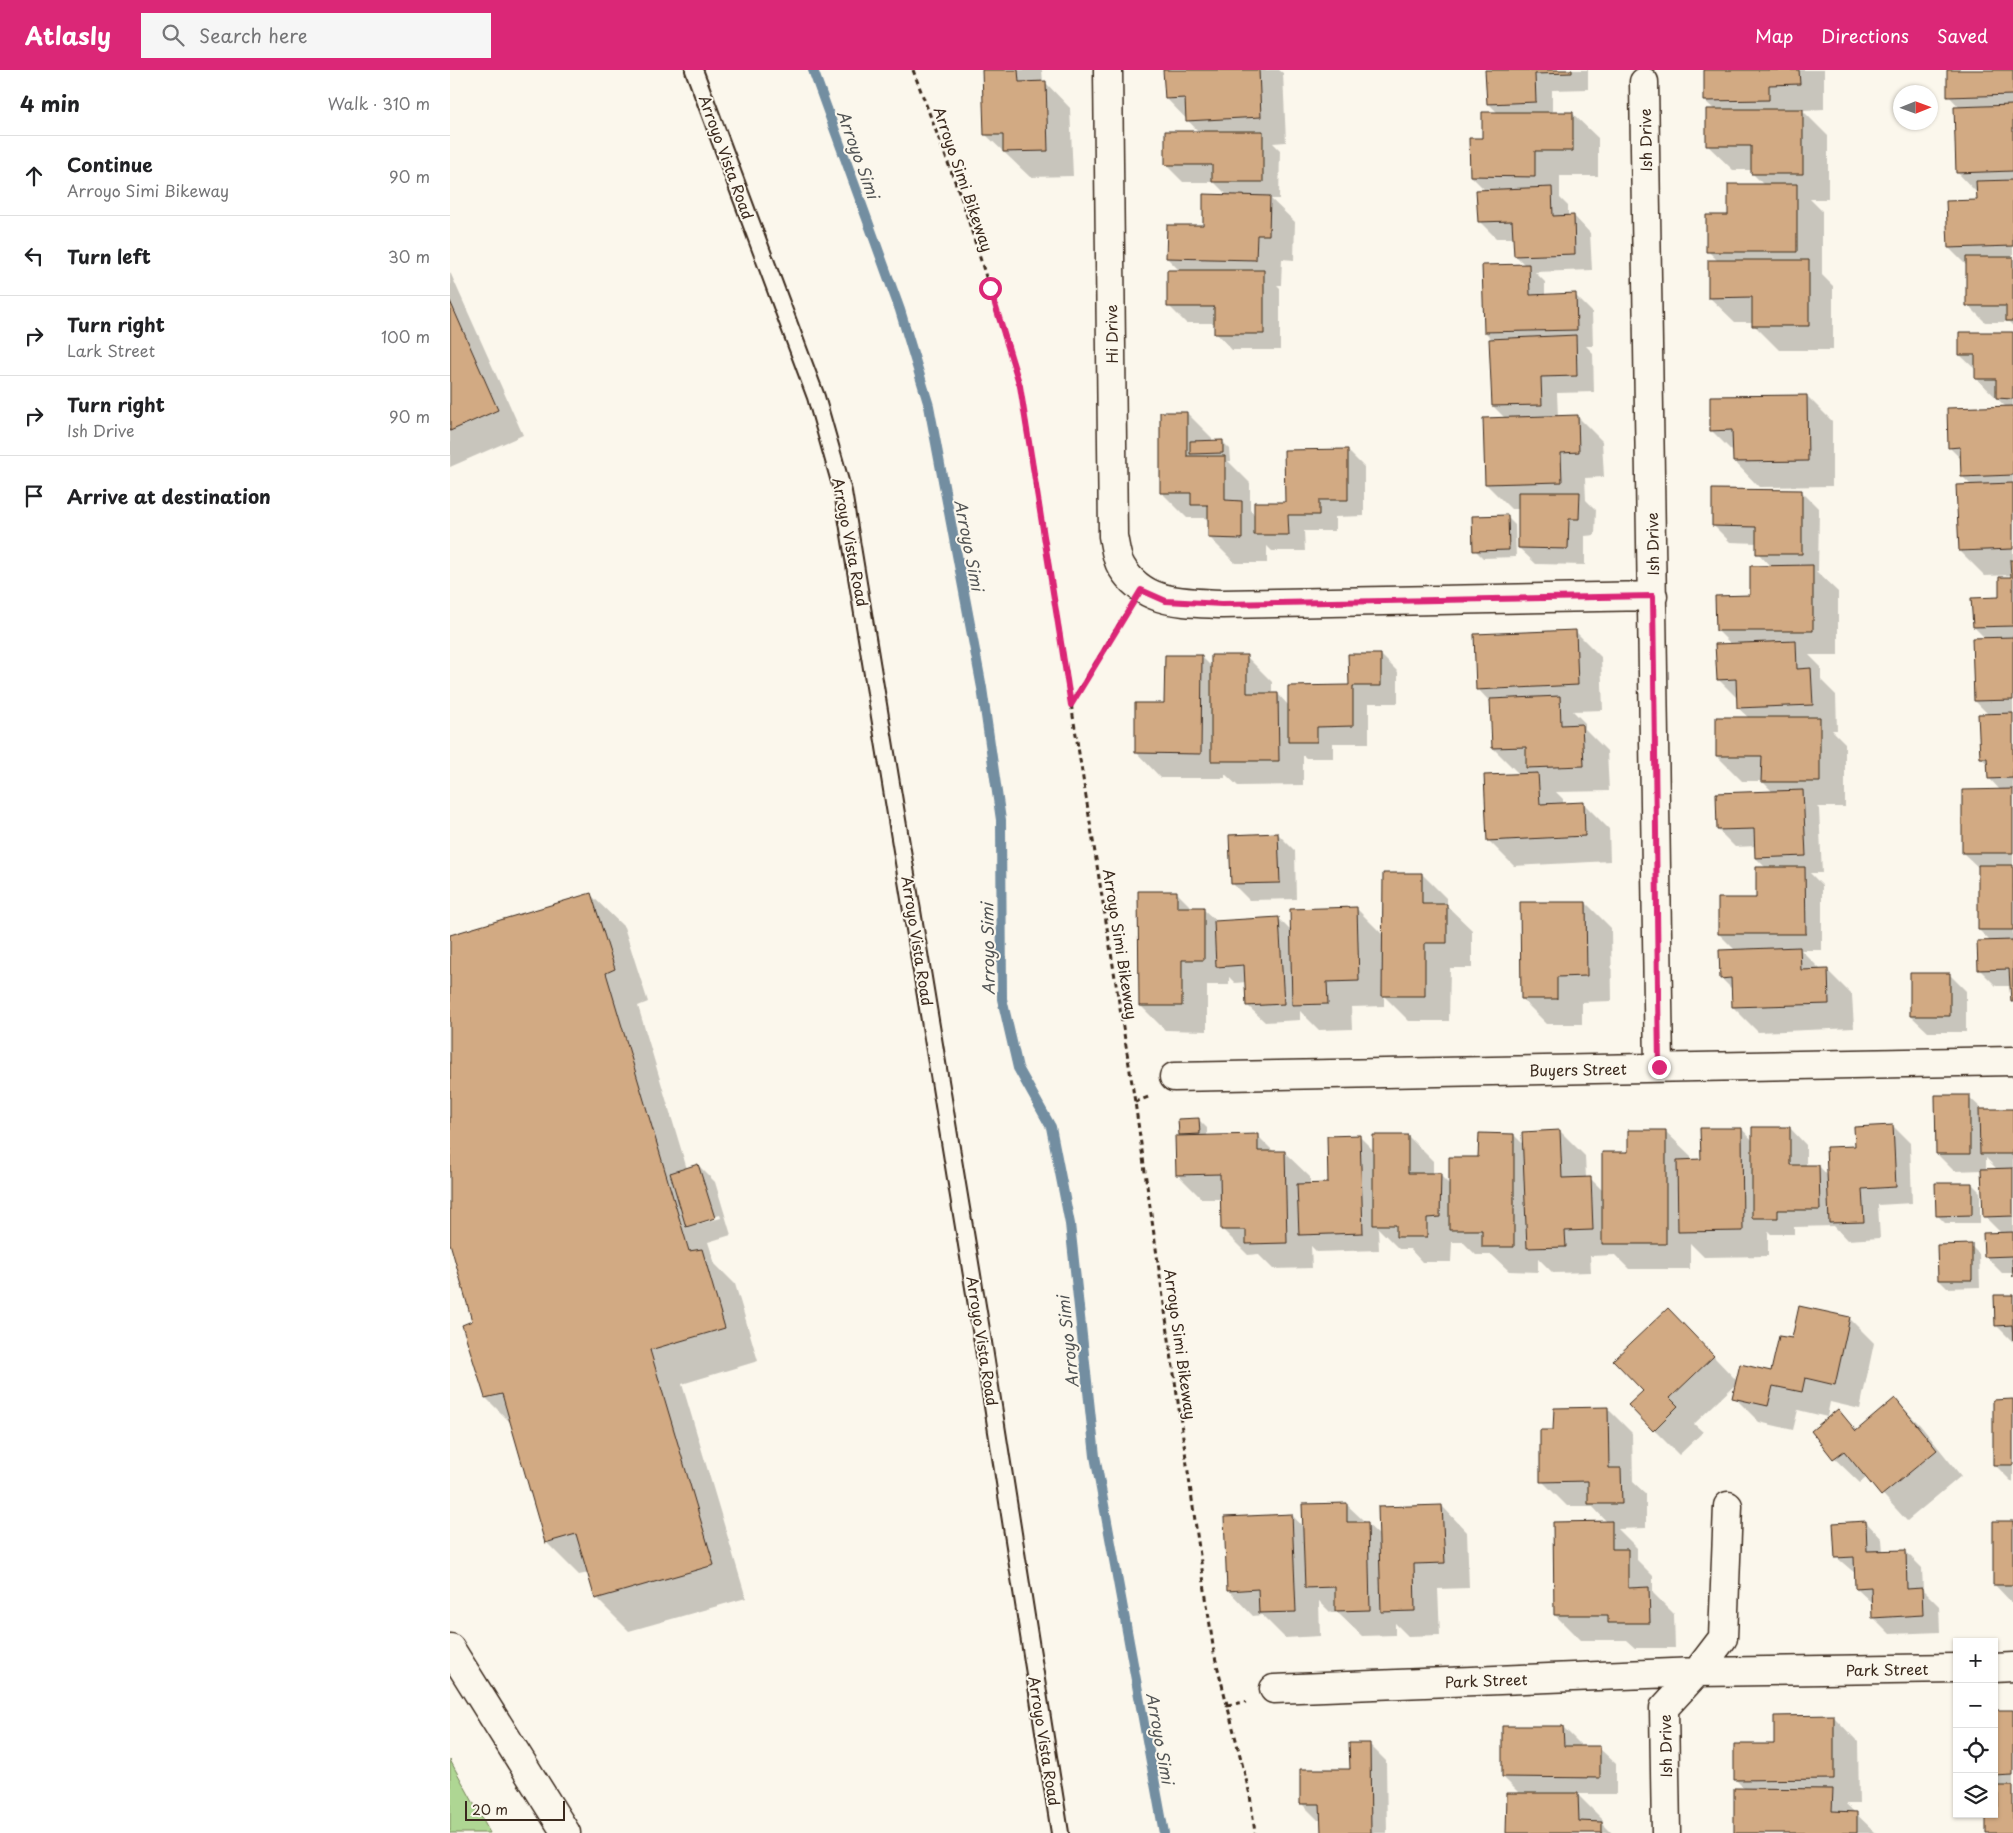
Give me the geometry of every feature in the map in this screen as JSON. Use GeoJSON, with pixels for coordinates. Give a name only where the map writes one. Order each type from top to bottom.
{"type":"FeatureCollection","features":[{"type":"Feature","properties":{"kind":"street","name":"Hi Drive"},"geometry":{"type":"LineString","coordinates":[[1108,70],[1113,536],[1120,566],[1141,590]]}},
{"type":"Feature","properties":{"kind":"street","name":"Ish Drive"},"geometry":{"type":"LineString","coordinates":[[1644,82],[1659,1067]]}},
{"type":"Feature","properties":{"kind":"street"},"geometry":{"type":"LineString","coordinates":[[1141,590],[1166,601],[1222,604],[1653,596]]}},
{"type":"Feature","properties":{"kind":"street","name":"Buyers Street"},"geometry":{"type":"LineString","coordinates":[[1174,1077],[2013,1061]]}},
{"type":"Feature","properties":{"kind":"street"},"geometry":{"type":"LineString","coordinates":[[1697,1672],[1723,1638],[1728,1506]]}},
{"type":"Feature","properties":{"kind":"street"},"geometry":{"type":"LineString","coordinates":[[450,1648],[566,1833]]}},
{"type":"Feature","properties":{"kind":"street"},"geometry":{"type":"LineString","coordinates":[[1998,1668],[2013,1667]]}},
{"type":"Feature","properties":{"kind":"street","name":"Park Street"},"geometry":{"type":"LineString","coordinates":[[1274,1689],[1697,1672],[1953,1668]]}},
{"type":"Feature","properties":{"kind":"street","name":"Ish Drive"},"geometry":{"type":"LineString","coordinates":[[1666,1833],[1664,1708],[1697,1672]]}},
{"type":"Feature","properties":{"kind":"lane","name":"Arroyo Vista Road"},"geometry":{"type":"LineString","coordinates":[[694,70],[816,397],[843,492],[980,1327],[1060,1833]]}},
{"type":"Feature","properties":{"kind":"path","name":"Arroyo Simi Bikeway"},"geometry":{"type":"LineString","coordinates":[[913,70],[962,200],[1020,386],[1135,1102],[1214,1653],[1250,1795],[1255,1833]]}},
{"type":"Feature","properties":{"kind":"path"},"geometry":{"type":"LineString","coordinates":[[1071,705],[1141,590]]}},
{"type":"Feature","properties":{"kind":"green space"},"geometry":{"type":"Polygon","coordinates":[[[450,1760],[490,1833],[450,1833],[450,1760]]]}},
{"type":"Feature","properties":{"kind":"building"},"geometry":{"type":"Polygon","coordinates":[[[982,70],[1018,70],[1019,82],[1046,81],[1048,151],[1003,152],[1003,135],[984,135],[982,70]]]}},
{"type":"Feature","properties":{"kind":"building"},"geometry":{"type":"Polygon","coordinates":[[[1163,70],[1259,70],[1261,117],[1186,121],[1185,98],[1165,99],[1163,70]]]}},
{"type":"Feature","properties":{"kind":"building"},"geometry":{"type":"Polygon","coordinates":[[[1485,70],[1572,70],[1572,73],[1535,74],[1536,102],[1487,104],[1485,70]]]}},
{"type":"Feature","properties":{"kind":"building"},"geometry":{"type":"Polygon","coordinates":[[[1704,70],[1799,70],[1800,84],[1769,85],[1769,100],[1704,101],[1704,70]]]}},
{"type":"Feature","properties":{"kind":"building"},"geometry":{"type":"Polygon","coordinates":[[[1947,70],[2013,70],[2013,95],[1947,97],[1947,70]]]}},
{"type":"Feature","properties":{"kind":"building"},"geometry":{"type":"Polygon","coordinates":[[[2013,105],[2013,171],[1956,173],[1954,107],[2013,105]]]}},
{"type":"Feature","properties":{"kind":"building"},"geometry":{"type":"Polygon","coordinates":[[[1706,109],[1803,109],[1803,174],[1751,174],[1751,146],[1706,146],[1706,109]]]}},
{"type":"Feature","properties":{"kind":"building"},"geometry":{"type":"Polygon","coordinates":[[[1482,112],[1573,112],[1573,151],[1535,151],[1535,177],[1470,176],[1469,138],[1482,138],[1482,112]]]}},
{"type":"Feature","properties":{"kind":"building"},"geometry":{"type":"Polygon","coordinates":[[[1165,131],[1263,131],[1263,182],[1212,182],[1212,165],[1165,165],[1165,131]]]}},
{"type":"Feature","properties":{"kind":"building"},"geometry":{"type":"Polygon","coordinates":[[[2013,180],[2013,246],[1948,248],[1946,201],[1977,200],[1976,181],[2013,180]]]}},
{"type":"Feature","properties":{"kind":"building"},"geometry":{"type":"Polygon","coordinates":[[[1728,184],[1797,184],[1797,252],[1706,252],[1706,215],[1728,215],[1728,184]]]}},
{"type":"Feature","properties":{"kind":"building"},"geometry":{"type":"Polygon","coordinates":[[[1552,187],[1553,216],[1574,215],[1575,254],[1514,256],[1512,221],[1478,222],[1476,190],[1552,187]]]}},
{"type":"Feature","properties":{"kind":"building"},"geometry":{"type":"Polygon","coordinates":[[[1203,194],[1270,196],[1269,235],[1257,235],[1256,260],[1166,258],[1167,225],[1203,225],[1203,194]]]}},
{"type":"Feature","properties":{"kind":"building"},"geometry":{"type":"Polygon","coordinates":[[[1966,257],[2013,257],[2013,321],[2006,321],[2006,306],[1966,306],[1966,257]]]}},
{"type":"Feature","properties":{"kind":"building"},"geometry":{"type":"Polygon","coordinates":[[[1708,260],[1809,260],[1809,326],[1752,326],[1752,297],[1708,298],[1708,260]]]}},
{"type":"Feature","properties":{"kind":"building"},"geometry":{"type":"Polygon","coordinates":[[[1529,264],[1530,295],[1576,293],[1577,330],[1484,332],[1482,265],[1529,264]]]}},
{"type":"Feature","properties":{"kind":"building"},"geometry":{"type":"Polygon","coordinates":[[[1167,270],[1264,270],[1264,334],[1214,334],[1214,307],[1167,307],[1167,270]]]}},
{"type":"Feature","properties":{"kind":"building"},"geometry":{"type":"Polygon","coordinates":[[[450,301],[498,410],[450,431],[450,301]]]}},
{"type":"Feature","properties":{"kind":"building"},"geometry":{"type":"Polygon","coordinates":[[[1959,332],[2013,332],[2013,399],[1996,398],[1996,379],[1975,379],[1975,355],[1959,355],[1959,332]]]}},
{"type":"Feature","properties":{"kind":"building"},"geometry":{"type":"Polygon","coordinates":[[[1576,335],[1577,376],[1541,377],[1542,405],[1492,406],[1489,339],[1576,335]]]}},
{"type":"Feature","properties":{"kind":"building"},"geometry":{"type":"Polygon","coordinates":[[[1807,395],[1808,461],[1733,462],[1732,430],[1710,431],[1710,396],[1807,395]]]}},
{"type":"Feature","properties":{"kind":"building"},"geometry":{"type":"Polygon","coordinates":[[[2013,406],[2013,475],[1961,477],[1960,447],[1948,448],[1947,408],[2013,406]]]}},
{"type":"Feature","properties":{"kind":"building"},"geometry":{"type":"Polygon","coordinates":[[[1160,412],[1187,412],[1187,456],[1225,456],[1225,500],[1242,501],[1242,539],[1208,538],[1208,505],[1191,505],[1191,493],[1160,493],[1160,412]]]}},
{"type":"Feature","properties":{"kind":"building"},"geometry":{"type":"Polygon","coordinates":[[[1578,415],[1579,452],[1561,453],[1562,482],[1485,484],[1483,418],[1578,415]]]}},
{"type":"Feature","properties":{"kind":"building"},"geometry":{"type":"Polygon","coordinates":[[[1223,440],[1223,453],[1190,454],[1190,441],[1223,440]]]}},
{"type":"Feature","properties":{"kind":"building"},"geometry":{"type":"Polygon","coordinates":[[[1348,449],[1348,500],[1319,500],[1319,515],[1288,515],[1289,535],[1254,535],[1254,502],[1285,502],[1284,450],[1348,449]]]}},
{"type":"Feature","properties":{"kind":"building"},"geometry":{"type":"Polygon","coordinates":[[[2013,483],[2013,549],[1959,551],[1956,485],[2013,483]]]}},
{"type":"Feature","properties":{"kind":"building"},"geometry":{"type":"Polygon","coordinates":[[[1712,489],[1802,490],[1802,554],[1756,554],[1756,527],[1712,526],[1712,489]]]}},
{"type":"Feature","properties":{"kind":"building"},"geometry":{"type":"Polygon","coordinates":[[[1518,492],[1580,492],[1579,519],[1569,519],[1568,549],[1518,548],[1518,492]]]}},
{"type":"Feature","properties":{"kind":"building"},"geometry":{"type":"Polygon","coordinates":[[[1508,515],[1509,550],[1473,551],[1472,516],[1508,515]]]}},
{"type":"Feature","properties":{"kind":"building"},"geometry":{"type":"Polygon","coordinates":[[[2010,560],[2013,560],[2013,626],[1973,627],[1971,598],[1999,597],[1999,577],[2011,577],[2010,560]]]}},
{"type":"Feature","properties":{"kind":"building"},"geometry":{"type":"Polygon","coordinates":[[[1813,565],[1813,631],[1716,631],[1715,596],[1750,595],[1750,566],[1813,565]]]}},
{"type":"Feature","properties":{"kind":"building"},"geometry":{"type":"Polygon","coordinates":[[[1576,630],[1578,685],[1476,690],[1474,634],[1576,630]]]}},
{"type":"Feature","properties":{"kind":"building"},"geometry":{"type":"Polygon","coordinates":[[[2013,637],[2013,700],[1974,701],[1972,638],[2013,637]]]}},
{"type":"Feature","properties":{"kind":"building"},"geometry":{"type":"Polygon","coordinates":[[[1796,641],[1797,669],[1811,668],[1813,705],[1737,708],[1736,679],[1717,680],[1715,644],[1796,641]]]}},
{"type":"Feature","properties":{"kind":"building"},"geometry":{"type":"Polygon","coordinates":[[[1348,654],[1381,654],[1381,686],[1353,686],[1353,726],[1317,727],[1317,742],[1288,742],[1288,686],[1349,685],[1348,654]]]}},
{"type":"Feature","properties":{"kind":"building"},"geometry":{"type":"Polygon","coordinates":[[[1165,655],[1202,655],[1201,754],[1135,753],[1135,703],[1164,703],[1165,655]]]}},
{"type":"Feature","properties":{"kind":"building"},"geometry":{"type":"Polygon","coordinates":[[[1211,655],[1247,655],[1247,693],[1278,693],[1279,761],[1211,761],[1211,655]]]}},
{"type":"Feature","properties":{"kind":"building"},"geometry":{"type":"Polygon","coordinates":[[[1560,696],[1561,725],[1582,724],[1584,766],[1526,768],[1526,747],[1492,748],[1490,699],[1560,696]]]}},
{"type":"Feature","properties":{"kind":"building"},"geometry":{"type":"Polygon","coordinates":[[[2013,713],[2013,778],[1988,779],[1987,758],[1980,758],[1978,714],[2013,713]]]}},
{"type":"Feature","properties":{"kind":"building"},"geometry":{"type":"Polygon","coordinates":[[[1716,717],[1820,717],[1820,782],[1761,782],[1762,756],[1716,756],[1716,717]]]}},
{"type":"Feature","properties":{"kind":"building"},"geometry":{"type":"Polygon","coordinates":[[[1538,773],[1540,804],[1584,802],[1585,836],[1487,841],[1484,775],[1538,773]]]}},
{"type":"Feature","properties":{"kind":"building"},"geometry":{"type":"Polygon","coordinates":[[[2013,789],[2013,853],[1962,853],[1962,790],[2013,789]]]}},
{"type":"Feature","properties":{"kind":"building"},"geometry":{"type":"Polygon","coordinates":[[[1803,790],[1806,856],[1755,858],[1754,829],[1717,830],[1716,793],[1803,790]]]}},
{"type":"Feature","properties":{"kind":"building"},"geometry":{"type":"Polygon","coordinates":[[[1278,833],[1280,883],[1231,884],[1229,835],[1278,833]]]}},
{"type":"Feature","properties":{"kind":"building"},"geometry":{"type":"Polygon","coordinates":[[[1978,865],[2013,865],[2013,930],[1978,930],[1978,865]]]}},
{"type":"Feature","properties":{"kind":"building"},"geometry":{"type":"Polygon","coordinates":[[[1756,867],[1805,867],[1806,934],[1718,934],[1718,898],[1756,898],[1756,867]]]}},
{"type":"Feature","properties":{"kind":"building"},"geometry":{"type":"Polygon","coordinates":[[[1383,873],[1422,873],[1422,904],[1447,904],[1447,943],[1425,943],[1425,996],[1382,996],[1383,873]]]}},
{"type":"Feature","properties":{"kind":"building"},"geometry":{"type":"Polygon","coordinates":[[[1138,891],[1177,891],[1177,907],[1204,907],[1204,960],[1182,960],[1182,1006],[1139,1006],[1138,891]]]}},
{"type":"Feature","properties":{"kind":"building"},"geometry":{"type":"Polygon","coordinates":[[[591,893],[615,969],[606,973],[689,1251],[702,1249],[725,1328],[650,1350],[714,1565],[595,1599],[576,1534],[545,1543],[502,1394],[485,1398],[462,1325],[472,1321],[450,1243],[450,935],[591,893]]]}},
{"type":"Feature","properties":{"kind":"building"},"geometry":{"type":"Polygon","coordinates":[[[1520,902],[1586,902],[1587,976],[1557,977],[1557,999],[1521,999],[1520,902]]]}},
{"type":"Feature","properties":{"kind":"building"},"geometry":{"type":"Polygon","coordinates":[[[1357,907],[1359,981],[1327,982],[1328,1004],[1292,1005],[1290,909],[1357,907]]]}},
{"type":"Feature","properties":{"kind":"building"},"geometry":{"type":"Polygon","coordinates":[[[1279,917],[1284,1004],[1246,1006],[1244,965],[1216,967],[1214,921],[1279,917]]]}},
{"type":"Feature","properties":{"kind":"building"},"geometry":{"type":"Polygon","coordinates":[[[2013,940],[2013,1002],[2011,1002],[2009,969],[1978,970],[1977,941],[2013,940]]]}},
{"type":"Feature","properties":{"kind":"building"},"geometry":{"type":"Polygon","coordinates":[[[1800,947],[1801,970],[1828,969],[1829,1004],[1732,1007],[1731,978],[1720,979],[1719,950],[1800,947]]]}},
{"type":"Feature","properties":{"kind":"building"},"geometry":{"type":"Polygon","coordinates":[[[1910,973],[1950,973],[1950,1016],[1910,1016],[1910,973]]]}},
{"type":"Feature","properties":{"kind":"building"},"geometry":{"type":"Polygon","coordinates":[[[1935,1095],[1970,1095],[1970,1154],[1936,1154],[1935,1095]]]}},
{"type":"Feature","properties":{"kind":"building"},"geometry":{"type":"Polygon","coordinates":[[[1979,1109],[2013,1109],[2013,1154],[1980,1154],[1979,1109]]]}},
{"type":"Feature","properties":{"kind":"building"},"geometry":{"type":"Polygon","coordinates":[[[1199,1118],[1200,1134],[1179,1135],[1178,1119],[1199,1118]]]}},
{"type":"Feature","properties":{"kind":"building"},"geometry":{"type":"Polygon","coordinates":[[[1893,1125],[1896,1187],[1862,1189],[1864,1222],[1829,1223],[1826,1147],[1855,1146],[1854,1127],[1893,1125]]]}},
{"type":"Feature","properties":{"kind":"building"},"geometry":{"type":"Polygon","coordinates":[[[1752,1127],[1790,1127],[1790,1165],[1819,1165],[1820,1210],[1778,1210],[1778,1218],[1752,1218],[1752,1127]]]}},
{"type":"Feature","properties":{"kind":"building"},"geometry":{"type":"Polygon","coordinates":[[[1700,1128],[1742,1128],[1743,1231],[1678,1232],[1677,1160],[1701,1159],[1700,1128]]]}},
{"type":"Feature","properties":{"kind":"building"},"geometry":{"type":"Polygon","coordinates":[[[1560,1130],[1562,1178],[1591,1177],[1593,1230],[1565,1231],[1566,1247],[1527,1248],[1522,1132],[1560,1130]]]}},
{"type":"Feature","properties":{"kind":"building"},"geometry":{"type":"Polygon","coordinates":[[[1628,1130],[1666,1130],[1666,1244],[1602,1244],[1602,1152],[1628,1152],[1628,1130]]]}},
{"type":"Feature","properties":{"kind":"building"},"geometry":{"type":"Polygon","coordinates":[[[1479,1133],[1514,1134],[1514,1247],[1482,1247],[1482,1230],[1449,1230],[1449,1157],[1478,1157],[1479,1133]]]}},
{"type":"Feature","properties":{"kind":"building"},"geometry":{"type":"Polygon","coordinates":[[[1258,1134],[1258,1151],[1285,1151],[1287,1243],[1246,1244],[1246,1230],[1221,1230],[1220,1174],[1176,1175],[1175,1136],[1258,1134]]]}},
{"type":"Feature","properties":{"kind":"building"},"geometry":{"type":"Polygon","coordinates":[[[1360,1135],[1363,1233],[1299,1235],[1297,1184],[1328,1183],[1327,1136],[1360,1135]]]}},
{"type":"Feature","properties":{"kind":"building"},"geometry":{"type":"Polygon","coordinates":[[[1373,1135],[1408,1135],[1408,1173],[1441,1173],[1440,1217],[1427,1218],[1427,1237],[1396,1237],[1396,1225],[1373,1225],[1373,1135]]]}},
{"type":"Feature","properties":{"kind":"building"},"geometry":{"type":"Polygon","coordinates":[[[698,1164],[715,1218],[686,1227],[670,1173],[698,1164]]]}},
{"type":"Feature","properties":{"kind":"building"},"geometry":{"type":"Polygon","coordinates":[[[2013,1168],[2013,1216],[1983,1217],[1981,1169],[2013,1168]]]}},
{"type":"Feature","properties":{"kind":"building"},"geometry":{"type":"Polygon","coordinates":[[[1935,1183],[1972,1183],[1972,1215],[1936,1216],[1935,1183]]]}},
{"type":"Feature","properties":{"kind":"building"},"geometry":{"type":"Polygon","coordinates":[[[2013,1232],[2013,1277],[2012,1256],[1984,1257],[1983,1233],[2013,1232]]]}},
{"type":"Feature","properties":{"kind":"building"},"geometry":{"type":"Polygon","coordinates":[[[1972,1244],[1972,1280],[1938,1280],[1937,1245],[1972,1244]]]}},
{"type":"Feature","properties":{"kind":"building"},"geometry":{"type":"Polygon","coordinates":[[[1994,1295],[2013,1295],[2013,1340],[2012,1325],[1995,1326],[1994,1295]]]}},
{"type":"Feature","properties":{"kind":"building"},"geometry":{"type":"Polygon","coordinates":[[[1799,1306],[1850,1317],[1835,1385],[1805,1378],[1802,1392],[1773,1386],[1768,1406],[1732,1398],[1740,1364],[1771,1371],[1779,1336],[1792,1338],[1799,1306]]]}},
{"type":"Feature","properties":{"kind":"building"},"geometry":{"type":"Polygon","coordinates":[[[1668,1308],[1714,1356],[1670,1398],[1678,1406],[1653,1431],[1628,1405],[1643,1391],[1613,1360],[1668,1308]]]}},
{"type":"Feature","properties":{"kind":"building"},"geometry":{"type":"Polygon","coordinates":[[[1895,1398],[1937,1450],[1881,1496],[1844,1451],[1833,1459],[1811,1431],[1838,1409],[1856,1431],[1895,1398]]]}},
{"type":"Feature","properties":{"kind":"building"},"geometry":{"type":"Polygon","coordinates":[[[2013,1399],[2013,1465],[1993,1465],[1993,1400],[2013,1399]]]}},
{"type":"Feature","properties":{"kind":"building"},"geometry":{"type":"Polygon","coordinates":[[[1608,1407],[1609,1468],[1621,1468],[1622,1504],[1588,1504],[1588,1481],[1540,1482],[1540,1430],[1553,1430],[1554,1408],[1608,1407]]]}},
{"type":"Feature","properties":{"kind":"building"},"geometry":{"type":"Polygon","coordinates":[[[1347,1503],[1347,1522],[1368,1522],[1370,1610],[1335,1611],[1335,1587],[1305,1588],[1302,1504],[1347,1503]]]}},
{"type":"Feature","properties":{"kind":"building"},"geometry":{"type":"Polygon","coordinates":[[[1442,1505],[1445,1563],[1414,1564],[1415,1611],[1381,1612],[1378,1507],[1442,1505]]]}},
{"type":"Feature","properties":{"kind":"building"},"geometry":{"type":"Polygon","coordinates":[[[1292,1514],[1296,1612],[1259,1613],[1258,1589],[1227,1591],[1224,1517],[1292,1514]]]}},
{"type":"Feature","properties":{"kind":"building"},"geometry":{"type":"Polygon","coordinates":[[[1612,1521],[1612,1549],[1628,1549],[1628,1588],[1649,1587],[1650,1623],[1608,1623],[1608,1615],[1554,1615],[1553,1522],[1612,1521]]]}},
{"type":"Feature","properties":{"kind":"building"},"geometry":{"type":"Polygon","coordinates":[[[1866,1521],[1867,1551],[1906,1550],[1907,1589],[1922,1588],[1923,1615],[1872,1618],[1871,1587],[1855,1588],[1854,1557],[1835,1558],[1833,1523],[1866,1521]]]}},
{"type":"Feature","properties":{"kind":"building"},"geometry":{"type":"Polygon","coordinates":[[[1993,1521],[2013,1521],[2013,1585],[1993,1585],[1993,1521]]]}},
{"type":"Feature","properties":{"kind":"building"},"geometry":{"type":"Polygon","coordinates":[[[1998,1710],[2013,1710],[2013,1775],[1998,1776],[1998,1710]]]}},
{"type":"Feature","properties":{"kind":"building"},"geometry":{"type":"Polygon","coordinates":[[[1834,1715],[1834,1779],[1734,1780],[1734,1744],[1774,1744],[1774,1716],[1834,1715]]]}},
{"type":"Feature","properties":{"kind":"building"},"geometry":{"type":"Polygon","coordinates":[[[1502,1726],[1563,1726],[1564,1746],[1600,1746],[1600,1778],[1502,1777],[1502,1726]]]}},
{"type":"Feature","properties":{"kind":"building"},"geometry":{"type":"Polygon","coordinates":[[[1349,1743],[1370,1743],[1371,1833],[1321,1833],[1320,1804],[1300,1804],[1300,1769],[1350,1769],[1349,1743]]]}},
{"type":"Feature","properties":{"kind":"building"},"geometry":{"type":"Polygon","coordinates":[[[1998,1786],[2013,1786],[2013,1833],[1986,1833],[1986,1818],[1998,1818],[1998,1786]]]}},
{"type":"Feature","properties":{"kind":"building"},"geometry":{"type":"Polygon","coordinates":[[[1734,1788],[1833,1789],[1832,1811],[1857,1812],[1857,1833],[1734,1833],[1734,1788]]]}},
{"type":"Feature","properties":{"kind":"building"},"geometry":{"type":"Polygon","coordinates":[[[1507,1793],[1578,1793],[1579,1821],[1602,1822],[1602,1833],[1506,1833],[1507,1793]]]}},
{"type":"Feature","properties":{"kind":"waterway","name":"Arroyo Simi"},"geometry":{"type":"LineString","coordinates":[[813,70],[900,310],[929,406],[982,688],[1001,820],[1002,999],[1018,1068],[1051,1127],[1070,1224],[1095,1456],[1164,1833]]}},
{"type":"Feature","properties":{"kind":"route"},"geometry":{"type":"LineString","coordinates":[[990,288],[1020,386],[1071,705],[1141,590],[1166,601],[1222,604],[1653,596],[1659,1067]]}}]}
